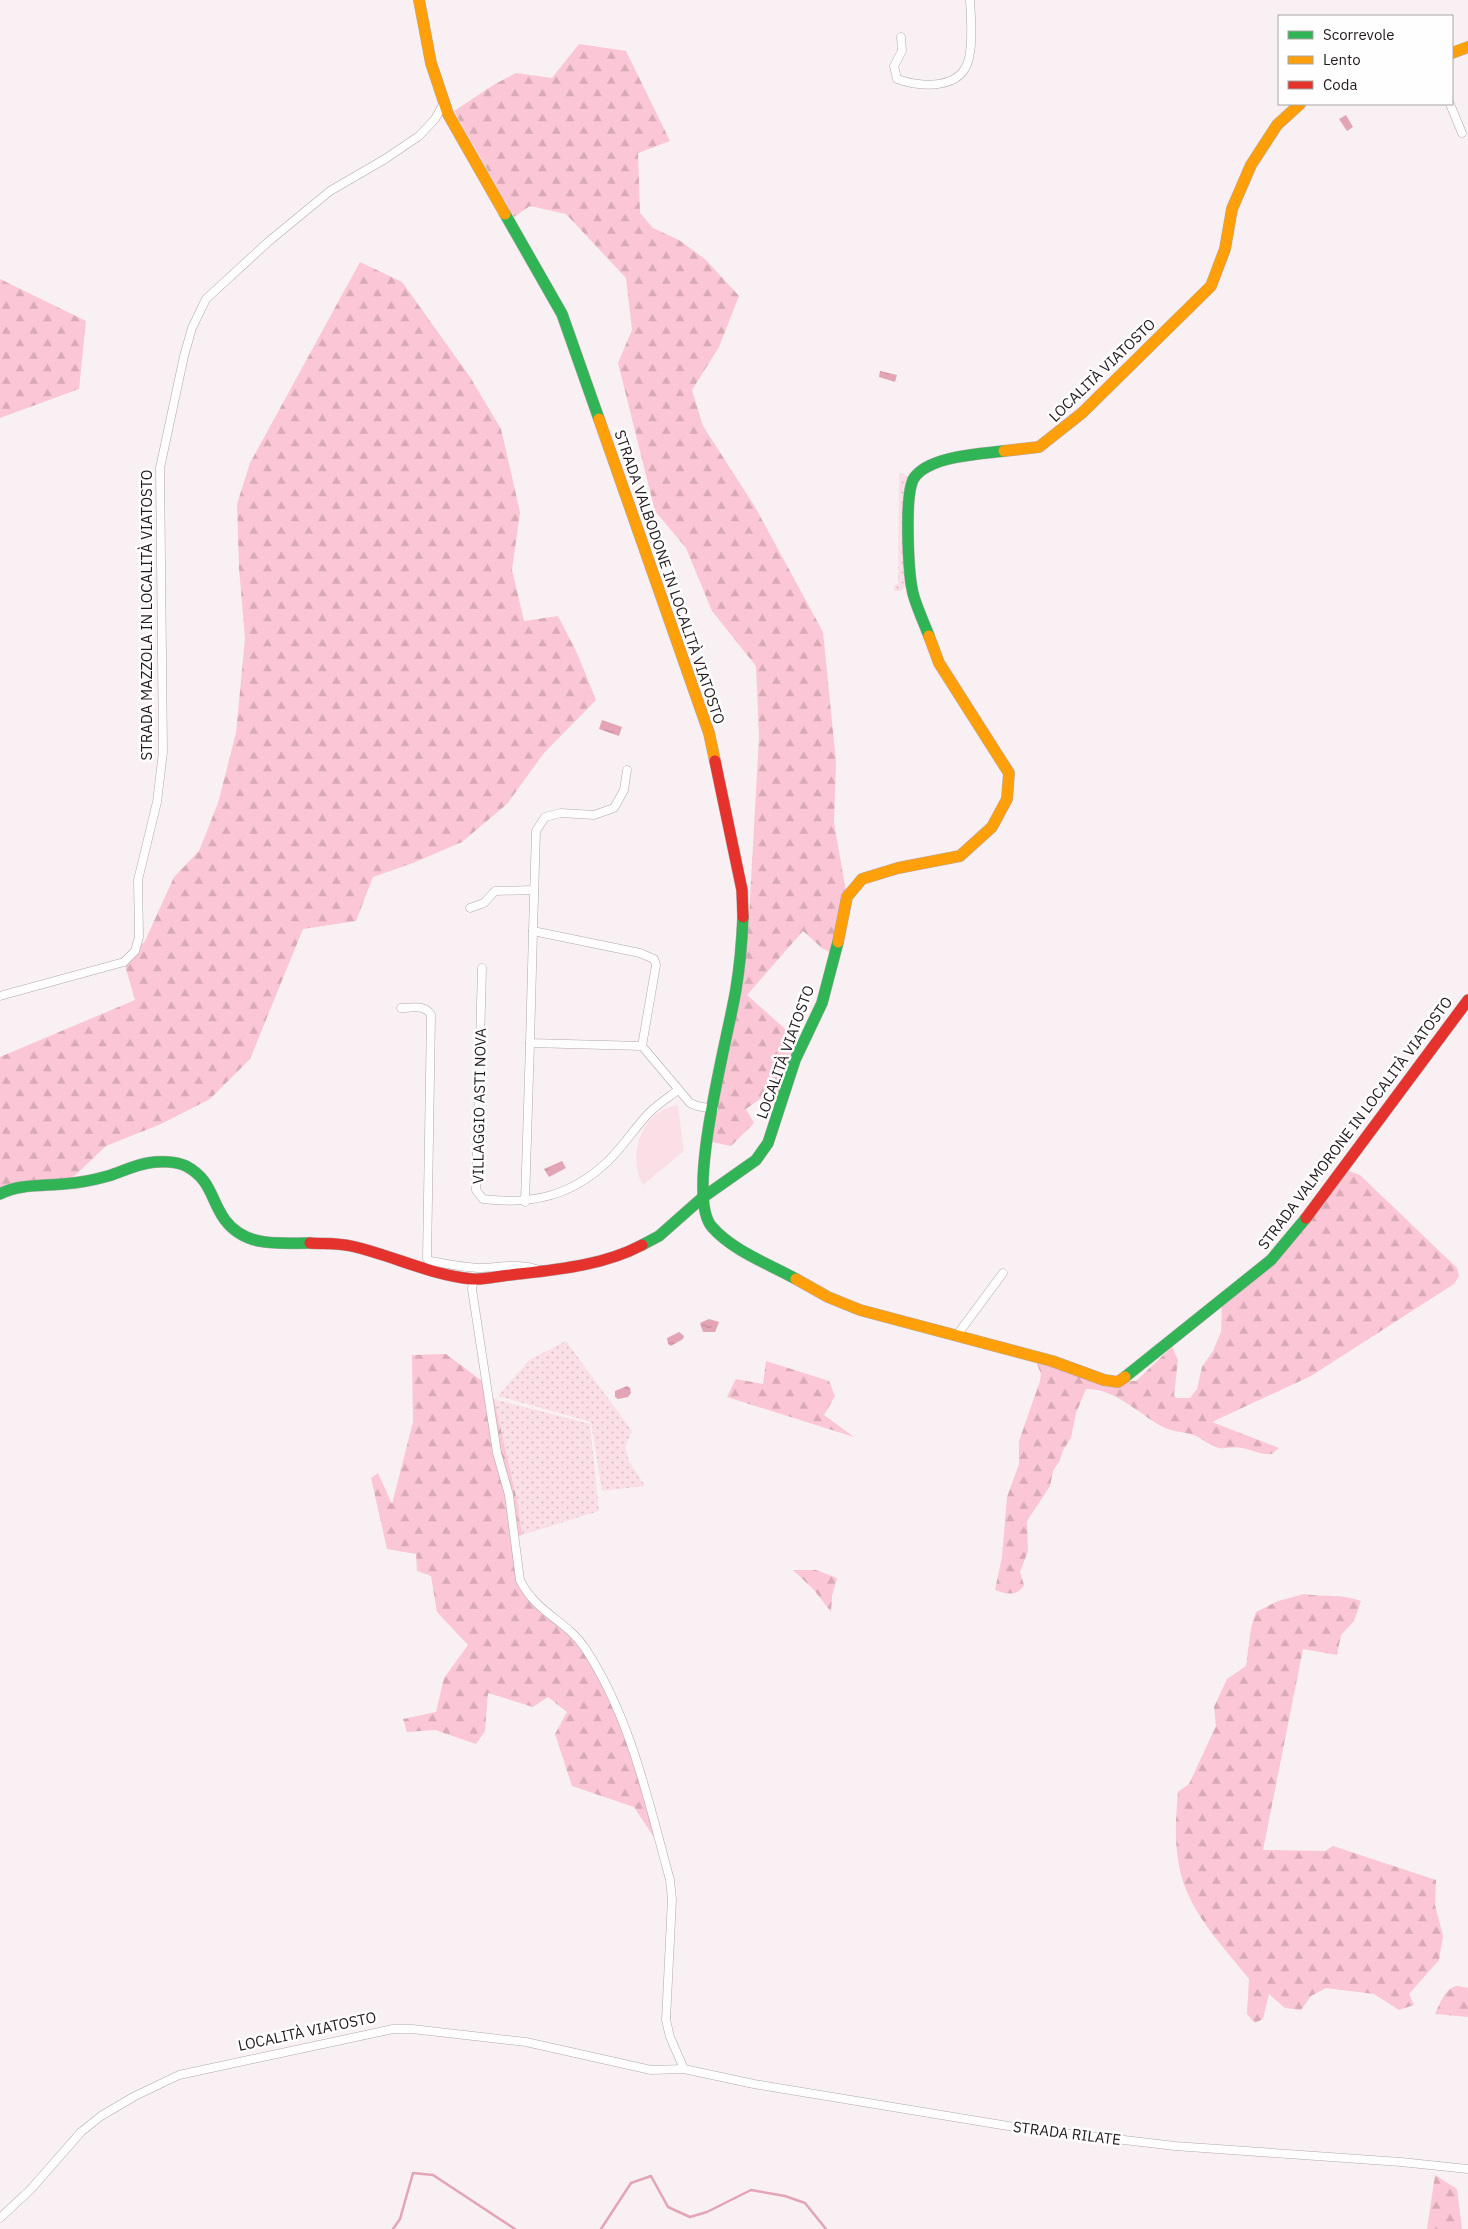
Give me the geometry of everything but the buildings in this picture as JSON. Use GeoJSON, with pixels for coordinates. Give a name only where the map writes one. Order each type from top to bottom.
{"type":"FeatureCollection","features":[{"type":"Feature","properties":{"kind":"street","name":"STRADA VALBODONE IN LOCALITÀ VIATOSTO"},"geometry":{"type":"LineString","coordinates":[[419,0],[431,63],[444,103],[562,314],[709,733],[742,890],[743,913],[741,954],[736,990],[703,1160],[702,1198]]}},
{"type":"Feature","properties":{"kind":"street"},"geometry":{"type":"LineString","coordinates":[[901,37],[902,52],[894,66],[897,79],[912,84],[940,85],[953,79],[963,71],[969,60],[970,0]]}},
{"type":"Feature","properties":{"kind":"street"},"geometry":{"type":"LineString","coordinates":[[1453,53],[1468,47]]}},
{"type":"Feature","properties":{"kind":"street","name":"STRADA MAZZOLA IN LOCALITÀ VIATOSTO"},"geometry":{"type":"LineString","coordinates":[[0,996],[124,962],[135,950],[139,937],[138,880],[157,802],[163,752],[160,468],[184,356],[192,328],[206,299],[268,242],[330,191],[385,159],[419,136],[435,119],[444,103]]}},
{"type":"Feature","properties":{"kind":"street","name":"LOCALITÀ VIATOSTO"},"geometry":{"type":"LineString","coordinates":[[702,1198],[756,1160],[768,1143],[795,1060],[822,1004],[840,935],[847,896],[862,879],[898,868],[960,856],[992,826],[1007,799],[1009,773],[939,663],[913,595],[908,531],[910,494],[914,478],[929,466],[952,458],[1039,447],[1082,413],[1211,286],[1221,265],[1232,210],[1244,179],[1259,149],[1277,126],[1299,105]]}},
{"type":"Feature","properties":{"kind":"street"},"geometry":{"type":"LineString","coordinates":[[1450,105],[1462,133]]}},
{"type":"Feature","properties":{"kind":"street"},"geometry":{"type":"LineString","coordinates":[[525,1202],[536,831],[545,817],[562,813],[594,815],[614,808],[624,790],[627,770]]}},
{"type":"Feature","properties":{"kind":"street"},"geometry":{"type":"LineString","coordinates":[[470,908],[484,903],[495,891],[534,890]]}},
{"type":"Feature","properties":{"kind":"street"},"geometry":{"type":"LineString","coordinates":[[533,931],[640,953],[654,959],[656,965],[642,1046],[690,1103],[714,1109]]}},
{"type":"Feature","properties":{"kind":"street","name":"VILLAGGIO ASTI NOVA"},"geometry":{"type":"LineString","coordinates":[[482,968],[476,1190],[483,1200],[525,1202],[554,1195],[579,1183],[607,1162],[651,1111],[678,1090]]}},
{"type":"Feature","properties":{"kind":"street","name":"STRADA VALMORONE IN LOCALITÀ VIATOSTO"},"geometry":{"type":"LineString","coordinates":[[702,1198],[704,1213],[711,1227],[722,1238],[762,1262],[828,1297],[860,1310],[1052,1361],[1104,1380],[1118,1382],[1124,1380],[1270,1260],[1293,1235],[1468,1000]]}},
{"type":"Feature","properties":{"kind":"street"},"geometry":{"type":"LineString","coordinates":[[401,1008],[421,1007],[427,1009],[431,1015],[427,1259],[477,1268],[522,1266],[541,1271]]}},
{"type":"Feature","properties":{"kind":"street"},"geometry":{"type":"LineString","coordinates":[[530,1043],[642,1046]]}},
{"type":"Feature","properties":{"kind":"street"},"geometry":{"type":"LineString","coordinates":[[0,1194],[11,1188],[66,1184],[108,1176],[148,1163],[176,1163],[184,1165],[199,1174],[210,1188],[225,1220],[236,1230],[252,1239],[270,1244],[349,1245],[435,1272],[473,1279],[541,1271],[593,1262],[642,1246],[659,1236],[702,1198]]}},
{"type":"Feature","properties":{"kind":"street"},"geometry":{"type":"LineString","coordinates":[[957,1335],[1003,1273]]}},
{"type":"Feature","properties":{"kind":"street"},"geometry":{"type":"LineString","coordinates":[[481,1277],[473,1283],[472,1289],[497,1453],[509,1495],[520,1580],[525,1590],[539,1607],[572,1633],[583,1646],[613,1700],[631,1740],[670,1880],[672,1899],[666,2020],[670,2037],[684,2069]]}},
{"type":"Feature","properties":{"kind":"street","name":"LOCALITÀ VIATOSTO"},"geometry":{"type":"LineString","coordinates":[[0,2218],[31,2189],[81,2132],[101,2116],[178,2075],[240,2061],[393,2029],[412,2028],[526,2042],[652,2070],[670,2069]]}},
{"type":"Feature","properties":{"kind":"street","name":"STRADA RILATE"},"geometry":{"type":"LineString","coordinates":[[670,2069],[684,2069],[754,2084],[1014,2127],[1174,2146],[1401,2162],[1468,2169]]}},
{"type":"Feature","properties":{"kind":"shaded area"},"geometry":{"type":"Polygon","coordinates":[[[902,473],[909,478],[908,586],[900,591],[894,591],[894,585],[898,584],[899,474],[902,473]]]}},
{"type":"Feature","properties":{"kind":"shaded area"},"geometry":{"type":"Polygon","coordinates":[[[678,1105],[684,1151],[643,1185],[636,1161],[637,1148],[641,1136],[655,1115],[665,1109],[678,1105]]]}},
{"type":"Feature","properties":{"kind":"shaded area"},"geometry":{"type":"Polygon","coordinates":[[[566,1341],[632,1431],[625,1447],[629,1461],[645,1486],[602,1491],[591,1422],[498,1396],[529,1360],[566,1341]]]}},
{"type":"Feature","properties":{"kind":"shaded area"},"geometry":{"type":"Polygon","coordinates":[[[494,1399],[590,1424],[599,1511],[522,1535],[518,1505],[494,1399]]]}},
{"type":"Feature","properties":{"kind":"green space"},"geometry":{"type":"Polygon","coordinates":[[[579,44],[626,51],[670,141],[638,153],[640,213],[653,228],[679,240],[706,260],[739,296],[719,347],[692,390],[703,426],[755,507],[823,632],[836,762],[834,823],[847,897],[834,953],[823,949],[803,931],[747,995],[802,1044],[779,1104],[771,1091],[746,1109],[754,1123],[731,1146],[712,1142],[748,936],[759,737],[756,666],[712,611],[686,548],[655,511],[618,363],[632,330],[626,278],[566,214],[530,206],[514,217],[454,111],[495,84],[516,73],[552,78],[579,44]]]}},
{"type":"Feature","properties":{"kind":"green space"},"geometry":{"type":"Polygon","coordinates":[[[360,262],[402,282],[470,377],[501,429],[520,512],[512,570],[524,621],[558,616],[577,653],[596,700],[544,753],[507,804],[462,842],[413,863],[373,877],[356,921],[303,929],[250,1059],[210,1099],[161,1124],[106,1146],[66,1184],[0,1194],[0,1057],[135,1000],[124,962],[145,941],[174,877],[199,851],[218,803],[236,733],[245,638],[239,568],[237,504],[250,463],[360,262]]]}},
{"type":"Feature","properties":{"kind":"green space"},"geometry":{"type":"Polygon","coordinates":[[[0,279],[86,321],[79,389],[0,418],[0,279]]]}},
{"type":"Feature","properties":{"kind":"green space"},"geometry":{"type":"Polygon","coordinates":[[[1341,1168],[1360,1175],[1457,1268],[1459,1276],[1454,1284],[1311,1376],[1212,1422],[1279,1448],[1272,1454],[1239,1447],[1216,1447],[1194,1435],[1161,1426],[1116,1397],[1096,1390],[1086,1389],[1076,1413],[1071,1438],[1053,1471],[1050,1486],[1027,1521],[1028,1551],[1020,1572],[1024,1585],[1021,1589],[1011,1594],[995,1590],[1002,1557],[1007,1497],[1019,1464],[1019,1441],[1040,1381],[1041,1374],[1036,1361],[1112,1382],[1136,1381],[1172,1347],[1178,1360],[1174,1395],[1176,1398],[1190,1398],[1197,1389],[1202,1367],[1213,1351],[1221,1332],[1222,1300],[1271,1260],[1341,1168]]]}},
{"type":"Feature","properties":{"kind":"green space"},"geometry":{"type":"Polygon","coordinates":[[[446,1354],[486,1384],[494,1399],[518,1505],[522,1535],[515,1537],[525,1590],[583,1646],[617,1709],[661,1848],[634,1807],[572,1786],[555,1734],[567,1712],[548,1697],[533,1707],[488,1693],[485,1731],[476,1744],[435,1730],[407,1732],[403,1719],[436,1712],[444,1678],[468,1645],[437,1612],[431,1576],[417,1571],[416,1554],[387,1549],[371,1478],[378,1473],[392,1504],[413,1422],[412,1355],[446,1354]]]}},
{"type":"Feature","properties":{"kind":"green space"},"geometry":{"type":"Polygon","coordinates":[[[766,1361],[829,1381],[835,1396],[824,1415],[854,1437],[727,1397],[736,1379],[763,1384],[766,1361]]]}},
{"type":"Feature","properties":{"kind":"green space"},"geometry":{"type":"Polygon","coordinates":[[[793,1570],[816,1570],[837,1578],[832,1596],[831,1612],[814,1590],[793,1570]]]}},
{"type":"Feature","properties":{"kind":"green space"},"geometry":{"type":"Polygon","coordinates":[[[1304,1594],[1340,1596],[1361,1601],[1354,1621],[1341,1635],[1337,1655],[1303,1649],[1263,1850],[1325,1851],[1333,1846],[1436,1880],[1435,1905],[1443,1936],[1439,1960],[1409,1994],[1414,2005],[1399,2010],[1374,1994],[1326,1988],[1311,1996],[1301,2010],[1285,2008],[1269,1994],[1263,2019],[1255,2023],[1247,2014],[1249,1979],[1206,1926],[1189,1897],[1183,1881],[1176,1846],[1178,1792],[1189,1784],[1216,1726],[1214,1707],[1227,1679],[1246,1666],[1251,1628],[1256,1612],[1278,1601],[1304,1594]]]}},
{"type":"Feature","properties":{"kind":"green space"},"geometry":{"type":"Polygon","coordinates":[[[1453,1987],[1468,1988],[1468,2017],[1435,2014],[1446,1993],[1453,1987]]]}},
{"type":"Feature","properties":{"kind":"green space"},"geometry":{"type":"Polygon","coordinates":[[[1435,2175],[1457,2189],[1462,2229],[1427,2229],[1435,2175]]]}},
{"type":"Feature","properties":{"kind":"water"},"geometry":{"type":"Polygon","coordinates":[[[1346,115],[1353,127],[1347,131],[1339,119],[1346,115]]]}},
{"type":"Feature","properties":{"kind":"water"},"geometry":{"type":"Polygon","coordinates":[[[880,371],[897,375],[895,382],[879,377],[880,371]]]}},
{"type":"Feature","properties":{"kind":"water"},"geometry":{"type":"Polygon","coordinates":[[[602,720],[622,727],[619,736],[599,729],[602,720]]]}},
{"type":"Feature","properties":{"kind":"water"},"geometry":{"type":"Polygon","coordinates":[[[562,1161],[566,1168],[549,1177],[544,1169],[562,1161]]]}},
{"type":"Feature","properties":{"kind":"water"},"geometry":{"type":"Polygon","coordinates":[[[709,1319],[719,1322],[715,1332],[703,1332],[700,1323],[709,1319]]]}},
{"type":"Feature","properties":{"kind":"water"},"geometry":{"type":"Polygon","coordinates":[[[679,1332],[684,1336],[683,1339],[671,1346],[668,1344],[667,1338],[679,1332]]]}},
{"type":"Feature","properties":{"kind":"water"},"geometry":{"type":"Polygon","coordinates":[[[627,1386],[630,1388],[631,1393],[628,1397],[618,1399],[615,1397],[615,1391],[627,1386]]]}},
{"type":"Feature","properties":{"kind":"waterway"},"geometry":{"type":"LineString","coordinates":[[393,2229],[400,2219],[413,2173],[433,2175],[515,2229]]}},
{"type":"Feature","properties":{"kind":"waterway"},"geometry":{"type":"LineString","coordinates":[[601,2229],[631,2183],[651,2176],[668,2207],[690,2217],[707,2212],[751,2190],[785,2196],[805,2203],[826,2229]]}},
{"type":"Feature","properties":{"kind":"traffic: fast"},"geometry":{"type":"LineString","coordinates":[[505,214],[562,314],[599,419]]}},
{"type":"Feature","properties":{"kind":"traffic: fast"},"geometry":{"type":"LineString","coordinates":[[929,636],[914,597],[910,573],[908,518],[911,487],[914,478],[931,465],[956,457],[1004,451]]}},
{"type":"Feature","properties":{"kind":"traffic: fast"},"geometry":{"type":"LineString","coordinates":[[743,917],[736,989],[705,1150],[703,1183],[705,1210],[712,1227],[730,1243],[796,1279]]}},
{"type":"Feature","properties":{"kind":"traffic: fast"},"geometry":{"type":"LineString","coordinates":[[642,1245],[659,1236],[702,1198],[756,1160],[768,1143],[795,1060],[822,1003],[838,942]]}},
{"type":"Feature","properties":{"kind":"traffic: fast"},"geometry":{"type":"LineString","coordinates":[[0,1194],[15,1188],[69,1184],[92,1180],[148,1163],[172,1162],[186,1166],[201,1177],[210,1190],[225,1220],[233,1229],[243,1235],[253,1240],[264,1242],[310,1243]]}},
{"type":"Feature","properties":{"kind":"traffic: fast"},"geometry":{"type":"LineString","coordinates":[[1125,1377],[1271,1260],[1306,1218]]}},
{"type":"Feature","properties":{"kind":"traffic: slow"},"geometry":{"type":"LineString","coordinates":[[419,0],[431,63],[448,114],[505,214]]}},
{"type":"Feature","properties":{"kind":"traffic: slow"},"geometry":{"type":"LineString","coordinates":[[1453,53],[1468,47]]}},
{"type":"Feature","properties":{"kind":"traffic: slow"},"geometry":{"type":"LineString","coordinates":[[1004,451],[1039,447],[1082,413],[1211,286],[1225,249],[1232,209],[1251,165],[1277,125],[1299,105]]}},
{"type":"Feature","properties":{"kind":"traffic: slow"},"geometry":{"type":"LineString","coordinates":[[599,419],[709,733],[715,761]]}},
{"type":"Feature","properties":{"kind":"traffic: slow"},"geometry":{"type":"LineString","coordinates":[[838,942],[847,897],[862,879],[898,868],[960,856],[992,827],[1007,799],[1009,773],[939,663],[929,636]]}},
{"type":"Feature","properties":{"kind":"traffic: slow"},"geometry":{"type":"LineString","coordinates":[[796,1279],[828,1297],[860,1310],[1052,1361],[1104,1380],[1118,1382],[1125,1377]]}},
{"type":"Feature","properties":{"kind":"traffic: jam"},"geometry":{"type":"LineString","coordinates":[[715,761],[742,890],[743,917]]}},
{"type":"Feature","properties":{"kind":"traffic: jam"},"geometry":{"type":"LineString","coordinates":[[1306,1218],[1468,1000]]}},
{"type":"Feature","properties":{"kind":"traffic: jam"},"geometry":{"type":"LineString","coordinates":[[310,1243],[351,1246],[426,1269],[472,1279],[578,1266],[611,1258],[642,1245]]}}]}
